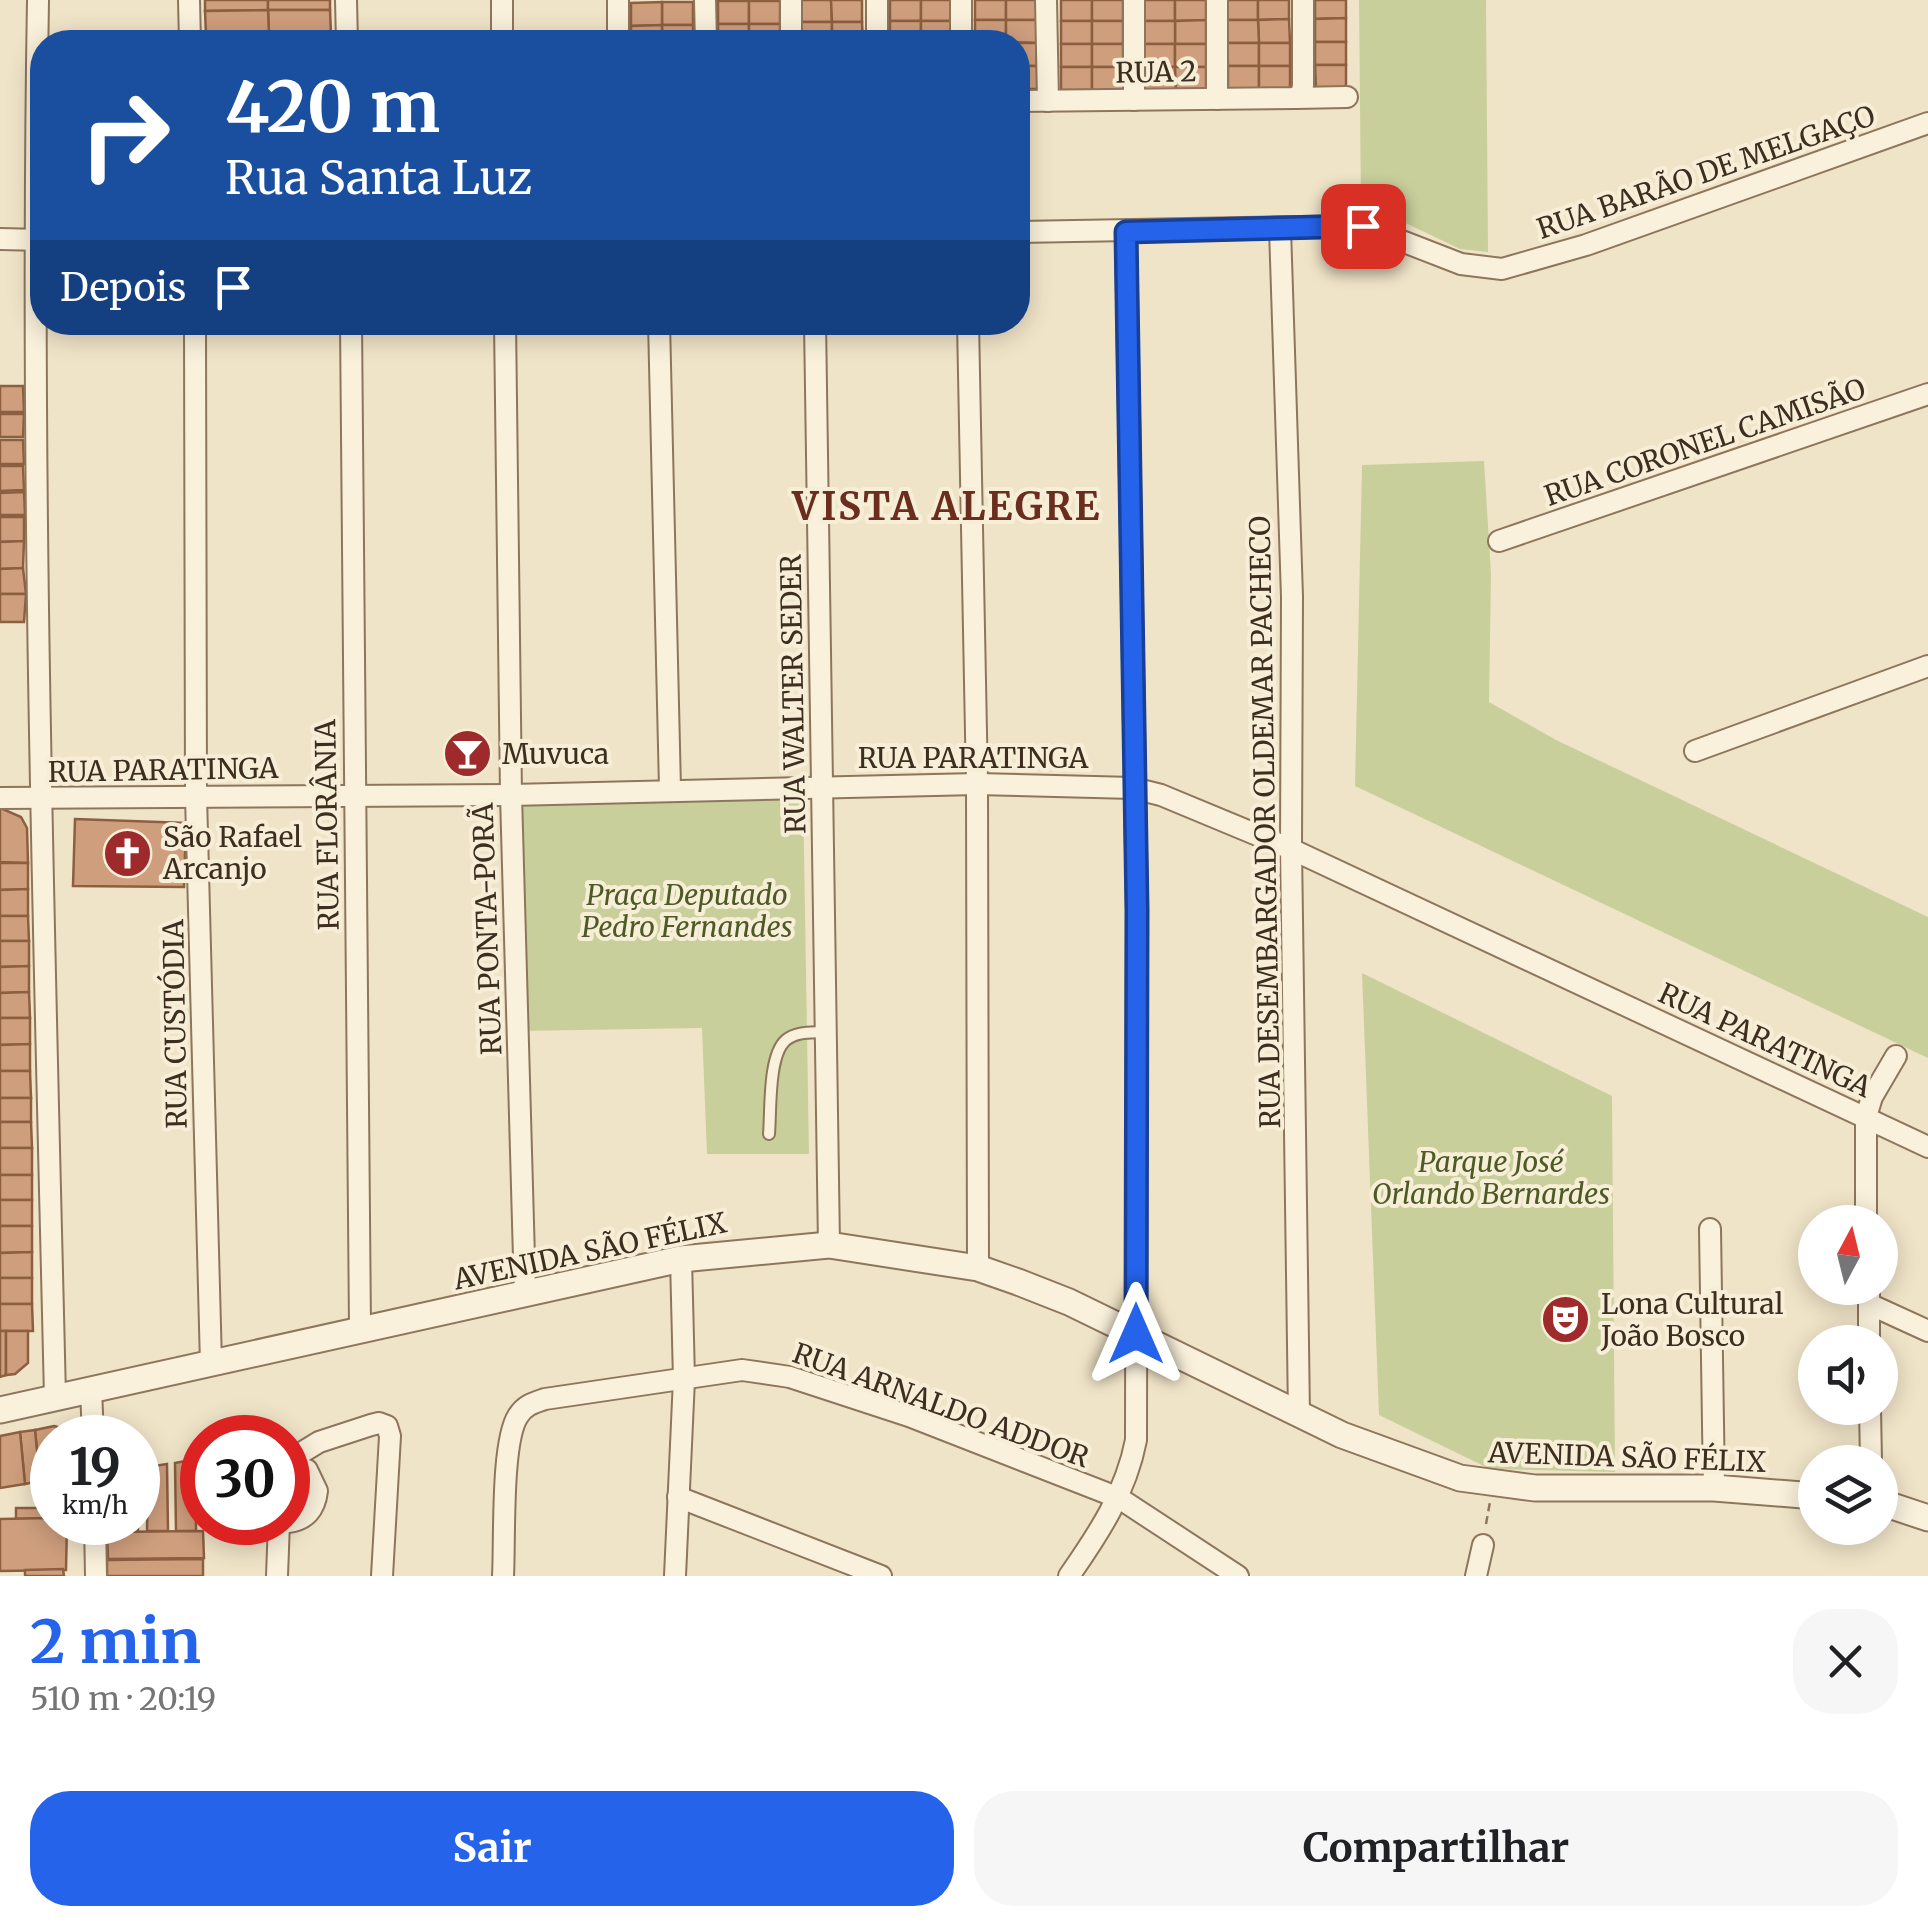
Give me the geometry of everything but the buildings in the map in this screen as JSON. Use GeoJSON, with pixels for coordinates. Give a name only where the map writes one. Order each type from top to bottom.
{"type":"FeatureCollection","features":[{"type":"Feature","properties":{"kind":"street"},"geometry":{"type":"LineString","coordinates":[[38,0],[38,30]]}},
{"type":"Feature","properties":{"kind":"street"},"geometry":{"type":"LineString","coordinates":[[189,0],[190,30]]}},
{"type":"Feature","properties":{"kind":"street"},"geometry":{"type":"LineString","coordinates":[[346,0],[347,30]]}},
{"type":"Feature","properties":{"kind":"street"},"geometry":{"type":"LineString","coordinates":[[502,0],[502,30]]}},
{"type":"Feature","properties":{"kind":"street"},"geometry":{"type":"LineString","coordinates":[[618,0],[618,30]]}},
{"type":"Feature","properties":{"kind":"street"},"geometry":{"type":"LineString","coordinates":[[705,0],[706,30]]}},
{"type":"Feature","properties":{"kind":"street"},"geometry":{"type":"LineString","coordinates":[[791,0],[791,30]]}},
{"type":"Feature","properties":{"kind":"street"},"geometry":{"type":"LineString","coordinates":[[876,0],[877,30]]}},
{"type":"Feature","properties":{"kind":"street"},"geometry":{"type":"LineString","coordinates":[[960,0],[960,30]]}},
{"type":"Feature","properties":{"kind":"street"},"geometry":{"type":"LineString","coordinates":[[1046,0],[1048,101]]}},
{"type":"Feature","properties":{"kind":"street"},"geometry":{"type":"LineString","coordinates":[[1134,0],[1134,100]]}},
{"type":"Feature","properties":{"kind":"street"},"geometry":{"type":"LineString","coordinates":[[1217,0],[1217,99]]}},
{"type":"Feature","properties":{"kind":"street"},"geometry":{"type":"LineString","coordinates":[[1299,91],[1302,0]]}},
{"type":"Feature","properties":{"kind":"street","name":"RUA 2"},"geometry":{"type":"LineString","coordinates":[[1030,101],[1217,99],[1299,91],[1347,97]]}},
{"type":"Feature","properties":{"kind":"street","name":"RUA BARÃO DE MELGAÇO"},"geometry":{"type":"LineString","coordinates":[[1280,229],[1363,226],[1461,264],[1502,269],[1586,246],[1928,123]]}},
{"type":"Feature","properties":{"kind":"street"},"geometry":{"type":"LineString","coordinates":[[1030,232],[1280,229]]}},
{"type":"Feature","properties":{"kind":"street","name":"RUA DESEMBARGADOR OLDEMAR PACHECO"},"geometry":{"type":"LineString","coordinates":[[1280,229],[1292,597],[1291,849],[1300,1415]]}},
{"type":"Feature","properties":{"kind":"street"},"geometry":{"type":"LineString","coordinates":[[1069,1576],[1130,1474],[1136,1440],[1138,1042],[1126,232]]}},
{"type":"Feature","properties":{"kind":"street"},"geometry":{"type":"LineString","coordinates":[[0,240],[30,240]]}},
{"type":"Feature","properties":{"kind":"street"},"geometry":{"type":"LineString","coordinates":[[39,335],[41,799],[55,1396]]}},
{"type":"Feature","properties":{"kind":"street","name":"RUA CUSTÓDIA"},"geometry":{"type":"LineString","coordinates":[[195,335],[196,796],[211,1364]]}},
{"type":"Feature","properties":{"kind":"street","name":"RUA FLORÂNIA"},"geometry":{"type":"LineString","coordinates":[[351,335],[360,1328]]}},
{"type":"Feature","properties":{"kind":"street","name":"RUA PONTA-PORÃ"},"geometry":{"type":"LineString","coordinates":[[505,335],[511,794],[525,1294]]}},
{"type":"Feature","properties":{"kind":"street"},"geometry":{"type":"LineString","coordinates":[[659,335],[670,789]]}},
{"type":"Feature","properties":{"kind":"street","name":"RUA WALTER SEDER"},"geometry":{"type":"LineString","coordinates":[[815,335],[829,1245]]}},
{"type":"Feature","properties":{"kind":"street"},"geometry":{"type":"LineString","coordinates":[[968,335],[977,784],[978,1268]]}},
{"type":"Feature","properties":{"kind":"street","name":"RUA CORONEL CAMISÃO"},"geometry":{"type":"LineString","coordinates":[[1499,541],[1928,394]]}},
{"type":"Feature","properties":{"kind":"street"},"geometry":{"type":"LineString","coordinates":[[1695,752],[1928,666]]}},
{"type":"Feature","properties":{"kind":"street","name":"RUA PARATINGA"},"geometry":{"type":"LineString","coordinates":[[0,798],[511,794],[821,785],[1133,788],[1161,795],[1291,849],[1928,1147]]}},
{"type":"Feature","properties":{"kind":"street"},"geometry":{"type":"LineString","coordinates":[[1866,1205],[1866,1117],[1872,1097],[1896,1056]]}},
{"type":"Feature","properties":{"kind":"street"},"geometry":{"type":"LineString","coordinates":[[1710,1229],[1714,1488]]}},
{"type":"Feature","properties":{"kind":"street","name":"AVENIDA SÃO FÉLIX"},"geometry":{"type":"LineString","coordinates":[[0,1410],[680,1258],[829,1245],[978,1268],[1069,1302],[1342,1435],[1460,1478],[1535,1488],[1714,1488],[1798,1495]]}},
{"type":"Feature","properties":{"kind":"street"},"geometry":{"type":"LineString","coordinates":[[675,1576],[684,1378],[680,1258]]}},
{"type":"Feature","properties":{"kind":"street"},"geometry":{"type":"LineString","coordinates":[[1884,1305],[1928,1331]]}},
{"type":"Feature","properties":{"kind":"street","name":"RUA ARNALDO ADDOR"},"geometry":{"type":"LineString","coordinates":[[504,1576],[509,1444],[516,1419],[529,1404],[742,1370],[790,1378],[909,1416],[1118,1498],[1238,1576]]}},
{"type":"Feature","properties":{"kind":"street"},"geometry":{"type":"LineString","coordinates":[[91,1389],[92,1415]]}},
{"type":"Feature","properties":{"kind":"street"},"geometry":{"type":"LineString","coordinates":[[310,1447],[371,1424],[386,1426],[390,1436],[382,1576]]}},
{"type":"Feature","properties":{"kind":"street"},"geometry":{"type":"LineString","coordinates":[[310,1477],[317,1490],[310,1512]]}},
{"type":"Feature","properties":{"kind":"street"},"geometry":{"type":"LineString","coordinates":[[678,1497],[881,1576]]}},
{"type":"Feature","properties":{"kind":"street"},"geometry":{"type":"LineString","coordinates":[[1898,1508],[1928,1518]]}},
{"type":"Feature","properties":{"kind":"street"},"geometry":{"type":"LineString","coordinates":[[95,1545],[96,1576]]}},
{"type":"Feature","properties":{"kind":"street"},"geometry":{"type":"LineString","coordinates":[[277,1576],[278,1545]]}},
{"type":"Feature","properties":{"kind":"street"},"geometry":{"type":"LineString","coordinates":[[1476,1576],[1482,1545]]}},
{"type":"Feature","properties":{"kind":"lane"},"geometry":{"type":"LineString","coordinates":[[769,1134],[779,1048],[788,1038],[802,1033],[825,1032]]}},
{"type":"Feature","properties":{"kind":"path"},"geometry":{"type":"LineString","coordinates":[[1482,1545],[1494,1485]]}},
{"type":"Feature","properties":{"kind":"green space"},"geometry":{"type":"Polygon","coordinates":[[[1359,0],[1486,0],[1488,252],[1460,249],[1374,208],[1361,207],[1359,0]]]}},
{"type":"Feature","properties":{"kind":"green space"},"geometry":{"type":"Polygon","coordinates":[[[1484,461],[1491,574],[1489,702],[1556,740],[1928,917],[1928,1058],[1355,786],[1362,465],[1484,461]]]}},
{"type":"Feature","properties":{"kind":"green space","name":"Praça Deputado Pedro Fernandes"},"geometry":{"type":"Polygon","coordinates":[[[803,790],[809,1154],[707,1154],[702,1028],[520,1031],[517,799],[803,790]]]}},
{"type":"Feature","properties":{"kind":"green space","name":"Parque José Orlando Bernardes"},"geometry":{"type":"Polygon","coordinates":[[[1362,973],[1612,1096],[1615,1472],[1490,1469],[1379,1415],[1362,973]]]}},
{"type":"Feature","properties":{"kind":"place","name":"Muvuca"},"geometry":{"type":"Point","coordinates":[467,754]}},
{"type":"Feature","properties":{"kind":"place","name":"São Rafael Arcanjo"},"geometry":{"type":"Point","coordinates":[128,853]}},
{"type":"Feature","properties":{"kind":"place","name":"Lona Cultural João Bosco"},"geometry":{"type":"Point","coordinates":[1566,1320]}},
{"type":"Feature","properties":{"kind":"district","name":"VISTA ALEGRE"},"geometry":{"type":"Point","coordinates":[947,507]}},
{"type":"Feature","properties":{"kind":"route"},"geometry":{"type":"LineString","coordinates":[[1136,1334],[1137,910],[1126,232],[1363,226]]}}]}
